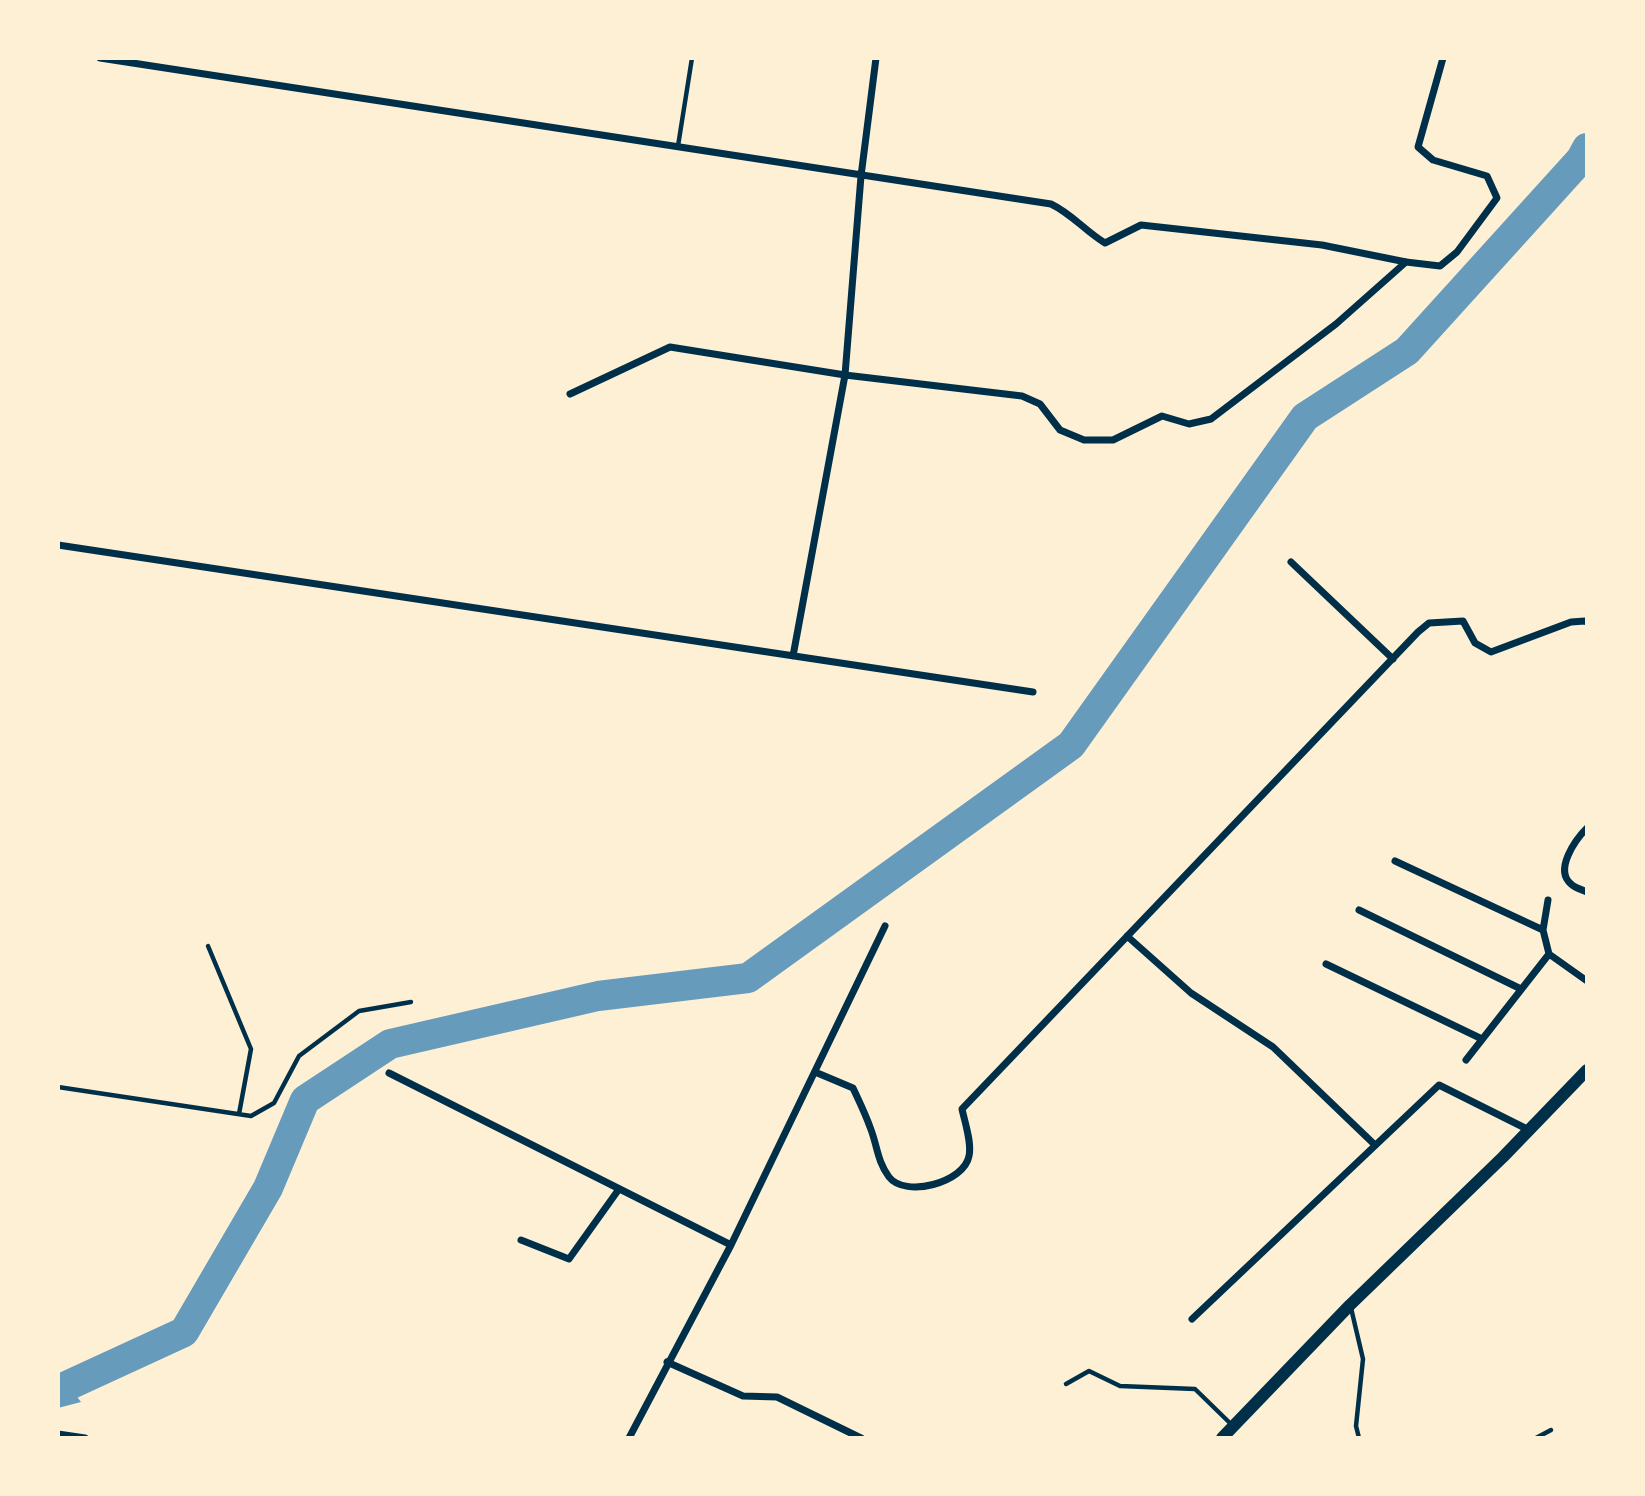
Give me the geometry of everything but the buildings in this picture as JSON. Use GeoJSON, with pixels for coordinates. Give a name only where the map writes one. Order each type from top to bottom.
{"type":"FeatureCollection","features":[{"type":"Feature","properties":{"kind":"main road"},"geometry":{"type":"LineString","coordinates":[[1222,1438],[1350,1305],[1587,1070]]}},
{"type":"Feature","properties":{"kind":"street"},"geometry":{"type":"LineString","coordinates":[[100,58],[1051,204],[1075,217],[1086,231],[1105,243],[1141,225],[1322,245],[1440,266],[1457,252],[1497,198],[1487,176],[1433,160],[1418,146],[1443,58]]}},
{"type":"Feature","properties":{"kind":"street"},"geometry":{"type":"LineString","coordinates":[[793,656],[845,375],[862,177],[876,58]]}},
{"type":"Feature","properties":{"kind":"street"},"geometry":{"type":"LineString","coordinates":[[570,394],[670,347],[845,375],[1022,396],[1040,404],[1060,430],[1084,440],[1113,440],[1162,416],[1189,425],[1210,419],[1336,324],[1406,262]]}},
{"type":"Feature","properties":{"kind":"street"},"geometry":{"type":"LineString","coordinates":[[58,545],[1033,692]]}},
{"type":"Feature","properties":{"kind":"street"},"geometry":{"type":"LineString","coordinates":[[1291,562],[1393,659]]}},
{"type":"Feature","properties":{"kind":"street"},"geometry":{"type":"LineString","coordinates":[[815,1072],[853,1087],[872,1129],[878,1158],[890,1179],[905,1186],[932,1185],[956,1177],[967,1164],[970,1154],[962,1109],[1429,623],[1463,621],[1475,643],[1491,652],[1571,622],[1587,622]]}},
{"type":"Feature","properties":{"kind":"street"},"geometry":{"type":"LineString","coordinates":[[1587,828],[1566,860],[1563,871],[1570,884],[1587,892]]}},
{"type":"Feature","properties":{"kind":"street"},"geometry":{"type":"LineString","coordinates":[[1395,861],[1542,930]]}},
{"type":"Feature","properties":{"kind":"street"},"geometry":{"type":"LineString","coordinates":[[1548,900],[1542,930],[1549,954],[1587,981]]}},
{"type":"Feature","properties":{"kind":"street"},"geometry":{"type":"LineString","coordinates":[[1359,910],[1521,989]]}},
{"type":"Feature","properties":{"kind":"street"},"geometry":{"type":"LineString","coordinates":[[629,1438],[731,1245],[885,926]]}},
{"type":"Feature","properties":{"kind":"street"},"geometry":{"type":"LineString","coordinates":[[1127,936],[1191,993],[1273,1047],[1375,1145]]}},
{"type":"Feature","properties":{"kind":"street"},"geometry":{"type":"LineString","coordinates":[[1466,1059],[1549,954]]}},
{"type":"Feature","properties":{"kind":"street"},"geometry":{"type":"LineString","coordinates":[[1326,964],[1482,1039]]}},
{"type":"Feature","properties":{"kind":"street"},"geometry":{"type":"LineString","coordinates":[[389,1073],[731,1245]]}},
{"type":"Feature","properties":{"kind":"street"},"geometry":{"type":"LineString","coordinates":[[1192,1319],[1439,1085],[1529,1130]]}},
{"type":"Feature","properties":{"kind":"street"},"geometry":{"type":"LineString","coordinates":[[521,1240],[569,1259],[619,1188]]}},
{"type":"Feature","properties":{"kind":"street"},"geometry":{"type":"LineString","coordinates":[[667,1363],[744,1396],[777,1398],[861,1438]]}},
{"type":"Feature","properties":{"kind":"street"},"geometry":{"type":"LineString","coordinates":[[58,1434],[85,1438]]}},
{"type":"Feature","properties":{"kind":"lane"},"geometry":{"type":"LineString","coordinates":[[678,147],[692,58]]}},
{"type":"Feature","properties":{"kind":"lane"},"geometry":{"type":"LineString","coordinates":[[208,946],[251,1049],[239,1114]]}},
{"type":"Feature","properties":{"kind":"lane"},"geometry":{"type":"LineString","coordinates":[[58,1087],[251,1116],[274,1103],[299,1056],[359,1011],[411,1002]]}},
{"type":"Feature","properties":{"kind":"lane"},"geometry":{"type":"LineString","coordinates":[[1350,1305],[1363,1359],[1356,1426],[1359,1438]]}},
{"type":"Feature","properties":{"kind":"lane"},"geometry":{"type":"LineString","coordinates":[[1066,1384],[1088,1371],[1120,1386],[1195,1389],[1234,1427]]}},
{"type":"Feature","properties":{"kind":"lane"},"geometry":{"type":"LineString","coordinates":[[1536,1438],[1551,1430]]}},
{"type":"Feature","properties":{"kind":"water"},"geometry":{"type":"Polygon","coordinates":[[[58,1372],[81,1402],[58,1408],[58,1372]]]}},
{"type":"Feature","properties":{"kind":"waterway"},"geometry":{"type":"LineString","coordinates":[[58,1390],[184,1332],[268,1188],[305,1100],[390,1044],[598,996],[748,978],[1071,745],[1305,417],[1407,351],[1581,159],[1587,148]]}}]}
